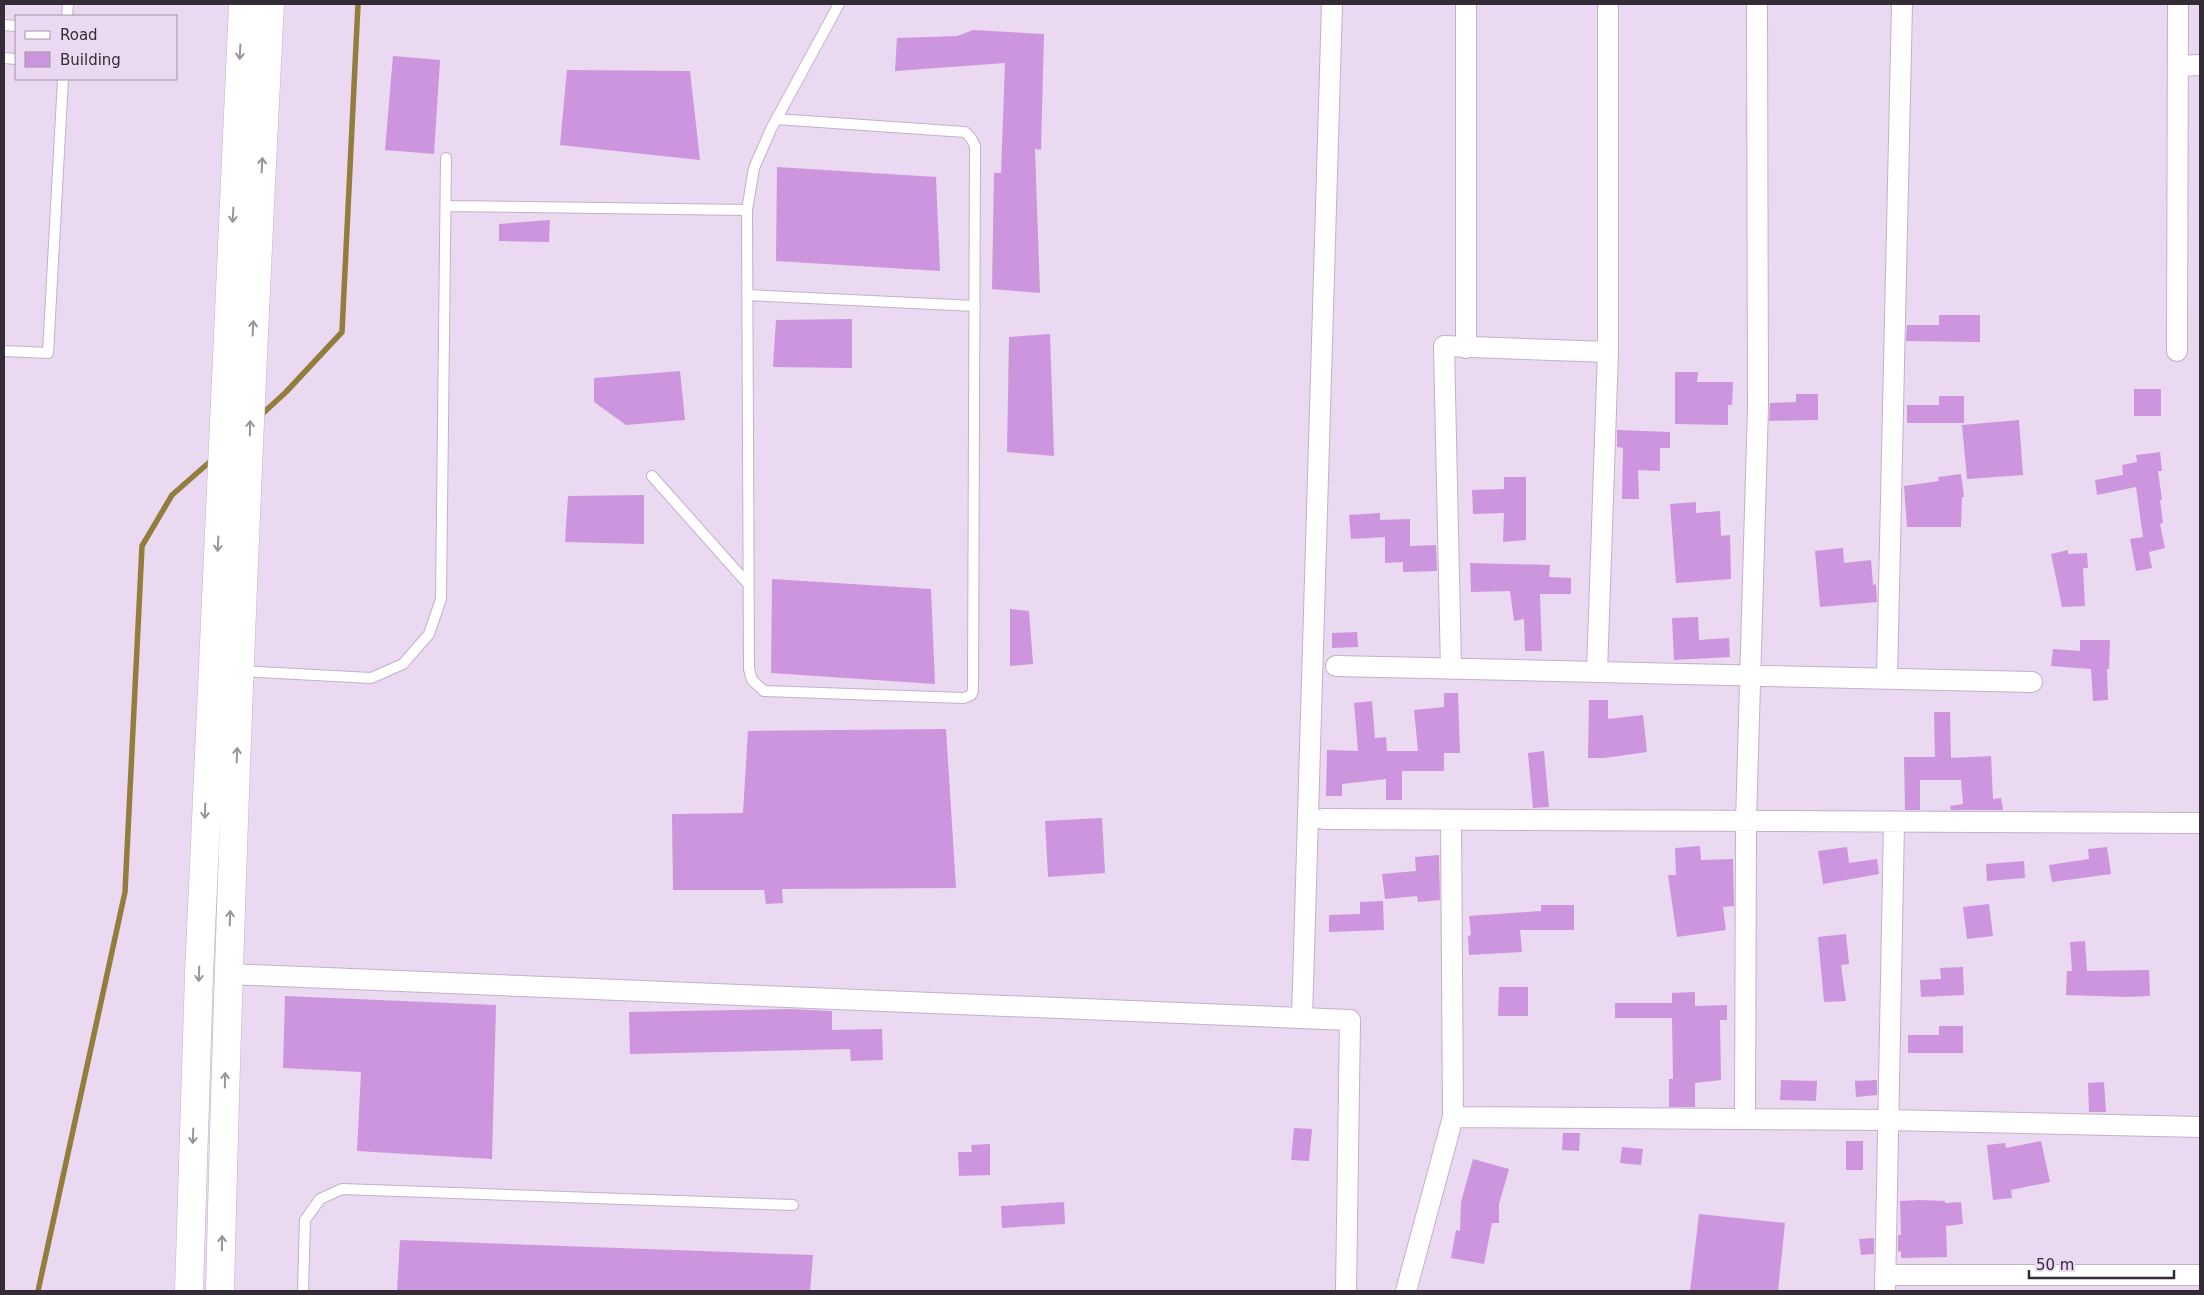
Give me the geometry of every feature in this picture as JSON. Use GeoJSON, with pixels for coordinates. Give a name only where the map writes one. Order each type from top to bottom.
{"type":"FeatureCollection","features":[{"type":"Feature","properties":{"kind":"main road"},"geometry":{"type":"LineString","coordinates":[[220,1291],[228,974],[226,671],[221,495],[243,4]]}},
{"type":"Feature","properties":{"kind":"main road"},"geometry":{"type":"LineString","coordinates":[[188,1291],[198,974],[226,671],[249,477],[251,376],[270,4]]}},
{"type":"Feature","properties":{"kind":"street"},"geometry":{"type":"LineString","coordinates":[[1302,1018],[1332,4]]}},
{"type":"Feature","properties":{"kind":"street"},"geometry":{"type":"LineString","coordinates":[[1466,4],[1466,348]]}},
{"type":"Feature","properties":{"kind":"street"},"geometry":{"type":"LineString","coordinates":[[1597,672],[1608,352],[1608,4]]}},
{"type":"Feature","properties":{"kind":"street"},"geometry":{"type":"LineString","coordinates":[[1745,1119],[1746,822],[1758,406],[1757,4]]}},
{"type":"Feature","properties":{"kind":"street"},"geometry":{"type":"LineString","coordinates":[[1887,679],[1902,4]]}},
{"type":"Feature","properties":{"kind":"street"},"geometry":{"type":"LineString","coordinates":[[2177,352],[2178,4]]}},
{"type":"Feature","properties":{"kind":"street"},"geometry":{"type":"LineString","coordinates":[[2178,66],[2200,65]]}},
{"type":"Feature","properties":{"kind":"street"},"geometry":{"type":"LineString","coordinates":[[1451,669],[1444,346],[1608,352]]}},
{"type":"Feature","properties":{"kind":"street"},"geometry":{"type":"LineString","coordinates":[[1336,666],[2032,682]]}},
{"type":"Feature","properties":{"kind":"street"},"geometry":{"type":"LineString","coordinates":[[1323,819],[2200,823]]}},
{"type":"Feature","properties":{"kind":"street"},"geometry":{"type":"LineString","coordinates":[[1406,1291],[1453,1117],[1451,820]]}},
{"type":"Feature","properties":{"kind":"street"},"geometry":{"type":"LineString","coordinates":[[1894,823],[1885,1283],[2029,1283],[2200,1275]]}},
{"type":"Feature","properties":{"kind":"street"},"geometry":{"type":"LineString","coordinates":[[228,974],[1350,1020],[1346,1291]]}},
{"type":"Feature","properties":{"kind":"street"},"geometry":{"type":"LineString","coordinates":[[1453,1117],[1889,1120],[2200,1127]]}},
{"type":"Feature","properties":{"kind":"lane"},"geometry":{"type":"LineString","coordinates":[[776,119],[965,132],[975,146],[973,691],[971,695],[964,698],[764,691],[752,680],[749,669],[747,210],[754,168],[776,119],[839,4]]}},
{"type":"Feature","properties":{"kind":"lane"},"geometry":{"type":"LineString","coordinates":[[4,351],[48,353],[63,80]]}},
{"type":"Feature","properties":{"kind":"lane"},"geometry":{"type":"LineString","coordinates":[[226,671],[371,678],[403,664],[429,634],[441,599],[446,158]]}},
{"type":"Feature","properties":{"kind":"lane"},"geometry":{"type":"LineString","coordinates":[[446,206],[747,210]]}},
{"type":"Feature","properties":{"kind":"lane"},"geometry":{"type":"LineString","coordinates":[[747,295],[975,306]]}},
{"type":"Feature","properties":{"kind":"lane"},"geometry":{"type":"LineString","coordinates":[[652,476],[748,584]]}},
{"type":"Feature","properties":{"kind":"lane"},"geometry":{"type":"LineString","coordinates":[[303,1291],[305,1220],[320,1199],[342,1189],[793,1205]]}},
{"type":"Feature","properties":{"kind":"building"},"geometry":{"type":"Polygon","coordinates":[[[973,30],[1044,34],[1041,150],[1035,149],[1040,293],[992,289],[994,173],[1001,173],[1005,63],[895,71],[897,38],[957,36],[973,30]]]}},
{"type":"Feature","properties":{"kind":"building"},"geometry":{"type":"Polygon","coordinates":[[[393,56],[440,60],[434,154],[385,150],[393,56]]]}},
{"type":"Feature","properties":{"kind":"building"},"geometry":{"type":"Polygon","coordinates":[[[567,70],[690,71],[700,160],[560,145],[567,70]]]}},
{"type":"Feature","properties":{"kind":"building"},"geometry":{"type":"Polygon","coordinates":[[[777,167],[936,177],[940,271],[776,261],[777,167]]]}},
{"type":"Feature","properties":{"kind":"building"},"geometry":{"type":"Polygon","coordinates":[[[550,220],[549,242],[499,241],[499,224],[550,220]]]}},
{"type":"Feature","properties":{"kind":"building"},"geometry":{"type":"Polygon","coordinates":[[[1939,315],[1980,315],[1980,342],[1906,341],[1907,325],[1939,325],[1939,315]]]}},
{"type":"Feature","properties":{"kind":"building"},"geometry":{"type":"Polygon","coordinates":[[[852,319],[852,368],[773,367],[776,320],[852,319]]]}},
{"type":"Feature","properties":{"kind":"building"},"geometry":{"type":"Polygon","coordinates":[[[1050,334],[1054,456],[1007,452],[1009,337],[1050,334]]]}},
{"type":"Feature","properties":{"kind":"building"},"geometry":{"type":"Polygon","coordinates":[[[680,371],[685,420],[626,425],[594,402],[594,378],[680,371]]]}},
{"type":"Feature","properties":{"kind":"building"},"geometry":{"type":"Polygon","coordinates":[[[1675,372],[1698,372],[1697,382],[1733,382],[1732,405],[1728,405],[1728,425],[1675,424],[1675,372]]]}},
{"type":"Feature","properties":{"kind":"building"},"geometry":{"type":"Polygon","coordinates":[[[2134,389],[2161,389],[2161,416],[2134,416],[2134,389]]]}},
{"type":"Feature","properties":{"kind":"building"},"geometry":{"type":"Polygon","coordinates":[[[1796,394],[1818,394],[1818,420],[1769,421],[1770,403],[1796,402],[1796,394]]]}},
{"type":"Feature","properties":{"kind":"building"},"geometry":{"type":"Polygon","coordinates":[[[1939,396],[1964,396],[1964,423],[1907,423],[1907,405],[1939,405],[1939,396]]]}},
{"type":"Feature","properties":{"kind":"building"},"geometry":{"type":"Polygon","coordinates":[[[2019,420],[2023,475],[1967,479],[1962,425],[2019,420]]]}},
{"type":"Feature","properties":{"kind":"building"},"geometry":{"type":"Polygon","coordinates":[[[1617,430],[1670,432],[1670,448],[1660,448],[1660,471],[1638,470],[1639,499],[1622,499],[1623,448],[1617,447],[1617,430]]]}},
{"type":"Feature","properties":{"kind":"building"},"geometry":{"type":"Polygon","coordinates":[[[2160,452],[2162,471],[2158,471],[2163,523],[2160,524],[2165,548],[2149,552],[2152,568],[2136,571],[2130,539],[2143,537],[2136,487],[2097,495],[2095,480],[2123,475],[2122,465],[2137,462],[2136,455],[2160,452]]]}},
{"type":"Feature","properties":{"kind":"building"},"geometry":{"type":"Polygon","coordinates":[[[1961,474],[1964,497],[1962,497],[1961,527],[1907,527],[1904,486],[1939,481],[1938,477],[1961,474]]]}},
{"type":"Feature","properties":{"kind":"building"},"geometry":{"type":"Polygon","coordinates":[[[1504,477],[1526,477],[1526,540],[1503,542],[1504,513],[1473,514],[1472,490],[1504,489],[1504,477]]]}},
{"type":"Feature","properties":{"kind":"building"},"geometry":{"type":"Polygon","coordinates":[[[644,495],[644,544],[565,542],[568,496],[644,495]]]}},
{"type":"Feature","properties":{"kind":"building"},"geometry":{"type":"Polygon","coordinates":[[[1696,502],[1696,513],[1720,511],[1721,536],[1730,535],[1731,579],[1676,583],[1670,504],[1696,502]]]}},
{"type":"Feature","properties":{"kind":"building"},"geometry":{"type":"Polygon","coordinates":[[[1380,513],[1380,520],[1410,519],[1410,546],[1436,545],[1437,571],[1403,572],[1403,562],[1385,563],[1385,537],[1351,539],[1349,515],[1380,513]]]}},
{"type":"Feature","properties":{"kind":"building"},"geometry":{"type":"Polygon","coordinates":[[[1843,548],[1844,563],[1871,560],[1873,585],[1876,584],[1877,602],[1820,607],[1815,551],[1843,548]]]}},
{"type":"Feature","properties":{"kind":"building"},"geometry":{"type":"Polygon","coordinates":[[[2068,550],[2068,554],[2087,553],[2088,568],[2083,568],[2085,606],[2062,607],[2051,554],[2068,550]]]}},
{"type":"Feature","properties":{"kind":"building"},"geometry":{"type":"Polygon","coordinates":[[[1470,563],[1550,565],[1549,577],[1571,578],[1571,594],[1540,594],[1542,651],[1525,651],[1524,619],[1514,621],[1510,591],[1471,592],[1470,563]]]}},
{"type":"Feature","properties":{"kind":"building"},"geometry":{"type":"Polygon","coordinates":[[[772,579],[931,589],[935,684],[771,673],[772,579]]]}},
{"type":"Feature","properties":{"kind":"building"},"geometry":{"type":"Polygon","coordinates":[[[1010,609],[1029,611],[1033,664],[1010,666],[1010,609]]]}},
{"type":"Feature","properties":{"kind":"building"},"geometry":{"type":"Polygon","coordinates":[[[1698,617],[1699,640],[1729,638],[1730,657],[1674,660],[1672,618],[1698,617]]]}},
{"type":"Feature","properties":{"kind":"building"},"geometry":{"type":"Polygon","coordinates":[[[1357,632],[1358,647],[1332,648],[1332,633],[1357,632]]]}},
{"type":"Feature","properties":{"kind":"building"},"geometry":{"type":"Polygon","coordinates":[[[2080,640],[2110,640],[2109,669],[2107,669],[2108,700],[2093,701],[2091,669],[2051,666],[2053,649],[2080,651],[2080,640]]]}},
{"type":"Feature","properties":{"kind":"building"},"geometry":{"type":"Polygon","coordinates":[[[1444,693],[1458,693],[1460,753],[1444,753],[1444,771],[1402,771],[1402,800],[1386,800],[1386,779],[1342,784],[1342,796],[1326,796],[1327,750],[1358,751],[1354,703],[1372,701],[1375,738],[1386,737],[1387,751],[1418,751],[1414,710],[1444,707],[1444,693]]]}},
{"type":"Feature","properties":{"kind":"building"},"geometry":{"type":"Polygon","coordinates":[[[1589,700],[1608,700],[1608,719],[1643,715],[1647,752],[1604,758],[1588,758],[1589,700]]]}},
{"type":"Feature","properties":{"kind":"building"},"geometry":{"type":"Polygon","coordinates":[[[1934,712],[1950,712],[1951,758],[1991,756],[1993,799],[2001,798],[2003,810],[1951,810],[1950,806],[1963,804],[1961,780],[1920,780],[1920,810],[1905,810],[1904,757],[1935,757],[1934,712]]]}},
{"type":"Feature","properties":{"kind":"building"},"geometry":{"type":"Polygon","coordinates":[[[946,729],[956,888],[782,889],[783,903],[766,904],[764,890],[673,890],[672,814],[743,813],[748,731],[946,729]]]}},
{"type":"Feature","properties":{"kind":"building"},"geometry":{"type":"Polygon","coordinates":[[[1544,751],[1549,807],[1533,808],[1528,753],[1544,751]]]}},
{"type":"Feature","properties":{"kind":"building"},"geometry":{"type":"Polygon","coordinates":[[[1102,818],[1105,873],[1048,877],[1045,821],[1102,818]]]}},
{"type":"Feature","properties":{"kind":"building"},"geometry":{"type":"Polygon","coordinates":[[[1700,846],[1701,860],[1733,859],[1734,906],[1723,907],[1726,930],[1677,937],[1668,875],[1676,875],[1675,848],[1700,846]]]}},
{"type":"Feature","properties":{"kind":"building"},"geometry":{"type":"Polygon","coordinates":[[[1847,847],[1849,863],[1877,859],[1879,874],[1823,884],[1818,851],[1847,847]]]}},
{"type":"Feature","properties":{"kind":"building"},"geometry":{"type":"Polygon","coordinates":[[[2107,847],[2111,874],[2052,882],[2049,865],[2089,859],[2088,849],[2107,847]]]}},
{"type":"Feature","properties":{"kind":"building"},"geometry":{"type":"Polygon","coordinates":[[[1439,855],[1440,900],[1418,902],[1417,896],[1385,899],[1382,874],[1416,871],[1415,857],[1439,855]]]}},
{"type":"Feature","properties":{"kind":"building"},"geometry":{"type":"Polygon","coordinates":[[[2024,861],[2025,878],[1987,881],[1986,864],[2024,861]]]}},
{"type":"Feature","properties":{"kind":"building"},"geometry":{"type":"Polygon","coordinates":[[[1383,901],[1384,930],[1329,932],[1329,915],[1360,914],[1360,902],[1383,901]]]}},
{"type":"Feature","properties":{"kind":"building"},"geometry":{"type":"Polygon","coordinates":[[[1989,904],[1993,936],[1967,939],[1963,907],[1989,904]]]}},
{"type":"Feature","properties":{"kind":"building"},"geometry":{"type":"Polygon","coordinates":[[[1541,905],[1574,905],[1574,930],[1520,930],[1522,952],[1469,955],[1468,936],[1471,935],[1469,916],[1541,911],[1541,905]]]}},
{"type":"Feature","properties":{"kind":"building"},"geometry":{"type":"Polygon","coordinates":[[[1846,934],[1849,964],[1841,965],[1846,1001],[1824,1002],[1818,937],[1846,934]]]}},
{"type":"Feature","properties":{"kind":"building"},"geometry":{"type":"Polygon","coordinates":[[[2085,941],[2087,971],[2149,970],[2150,996],[2066,995],[2067,971],[2072,971],[2070,942],[2085,941]]]}},
{"type":"Feature","properties":{"kind":"building"},"geometry":{"type":"Polygon","coordinates":[[[1963,967],[1964,995],[1921,997],[1920,980],[1941,979],[1940,968],[1963,967]]]}},
{"type":"Feature","properties":{"kind":"building"},"geometry":{"type":"Polygon","coordinates":[[[1499,987],[1528,987],[1528,1016],[1498,1016],[1499,987]]]}},
{"type":"Feature","properties":{"kind":"building"},"geometry":{"type":"Polygon","coordinates":[[[1695,992],[1695,1006],[1727,1005],[1727,1020],[1720,1020],[1721,1080],[1695,1083],[1695,1107],[1669,1107],[1669,1079],[1673,1079],[1672,1018],[1615,1018],[1615,1003],[1672,1003],[1672,993],[1695,992]]]}},
{"type":"Feature","properties":{"kind":"building"},"geometry":{"type":"Polygon","coordinates":[[[285,996],[496,1005],[492,1159],[357,1151],[361,1072],[283,1068],[285,996]]]}},
{"type":"Feature","properties":{"kind":"building"},"geometry":{"type":"Polygon","coordinates":[[[790,1009],[832,1011],[832,1030],[882,1029],[883,1060],[851,1061],[850,1049],[630,1054],[629,1012],[790,1009]]]}},
{"type":"Feature","properties":{"kind":"building"},"geometry":{"type":"Polygon","coordinates":[[[1939,1026],[1963,1026],[1963,1053],[1908,1053],[1908,1035],[1939,1035],[1939,1026]]]}},
{"type":"Feature","properties":{"kind":"building"},"geometry":{"type":"Polygon","coordinates":[[[1781,1080],[1817,1081],[1816,1101],[1780,1100],[1781,1080]]]}},
{"type":"Feature","properties":{"kind":"building"},"geometry":{"type":"Polygon","coordinates":[[[1877,1080],[1877,1095],[1856,1097],[1855,1081],[1877,1080]]]}},
{"type":"Feature","properties":{"kind":"building"},"geometry":{"type":"Polygon","coordinates":[[[2104,1082],[2106,1112],[2089,1112],[2088,1083],[2104,1082]]]}},
{"type":"Feature","properties":{"kind":"building"},"geometry":{"type":"Polygon","coordinates":[[[1294,1128],[1312,1129],[1309,1161],[1291,1160],[1294,1128]]]}},
{"type":"Feature","properties":{"kind":"building"},"geometry":{"type":"Polygon","coordinates":[[[1563,1133],[1580,1133],[1579,1151],[1562,1150],[1563,1133]]]}},
{"type":"Feature","properties":{"kind":"building"},"geometry":{"type":"Polygon","coordinates":[[[1846,1141],[1863,1141],[1863,1170],[1846,1170],[1846,1141]]]}},
{"type":"Feature","properties":{"kind":"building"},"geometry":{"type":"Polygon","coordinates":[[[2041,1141],[2050,1182],[2011,1190],[2012,1198],[1993,1200],[1987,1145],[2005,1143],[2006,1148],[2041,1141]]]}},
{"type":"Feature","properties":{"kind":"building"},"geometry":{"type":"Polygon","coordinates":[[[990,1144],[990,1175],[959,1176],[958,1152],[972,1152],[971,1145],[990,1144]]]}},
{"type":"Feature","properties":{"kind":"building"},"geometry":{"type":"Polygon","coordinates":[[[1622,1147],[1643,1149],[1641,1165],[1620,1163],[1622,1147]]]}},
{"type":"Feature","properties":{"kind":"building"},"geometry":{"type":"Polygon","coordinates":[[[1473,1159],[1509,1169],[1499,1204],[1499,1223],[1492,1223],[1484,1264],[1451,1258],[1456,1230],[1460,1231],[1461,1202],[1473,1159]]]}},
{"type":"Feature","properties":{"kind":"building"},"geometry":{"type":"Polygon","coordinates":[[[1900,1201],[1945,1201],[1945,1203],[1961,1202],[1963,1224],[1946,1226],[1947,1257],[1901,1258],[1901,1251],[1898,1252],[1898,1235],[1901,1235],[1900,1201]]]}},
{"type":"Feature","properties":{"kind":"building"},"geometry":{"type":"Polygon","coordinates":[[[1064,1202],[1065,1224],[1002,1228],[1001,1206],[1064,1202]]]}},
{"type":"Feature","properties":{"kind":"building"},"geometry":{"type":"Polygon","coordinates":[[[1699,1214],[1785,1223],[1778,1291],[1690,1291],[1699,1214]]]}},
{"type":"Feature","properties":{"kind":"building"},"geometry":{"type":"Polygon","coordinates":[[[1874,1238],[1874,1254],[1861,1255],[1859,1239],[1874,1238]]]}},
{"type":"Feature","properties":{"kind":"building"},"geometry":{"type":"Polygon","coordinates":[[[400,1240],[813,1255],[810,1291],[397,1291],[400,1240]]]}},
{"type":"Feature","properties":{"kind":"waterway"},"geometry":{"type":"LineString","coordinates":[[260,416],[286,392],[342,332],[358,4]]}},
{"type":"Feature","properties":{"kind":"waterway"},"geometry":{"type":"LineString","coordinates":[[38,1291],[125,892],[142,546],[172,495],[213,459]]}}]}
